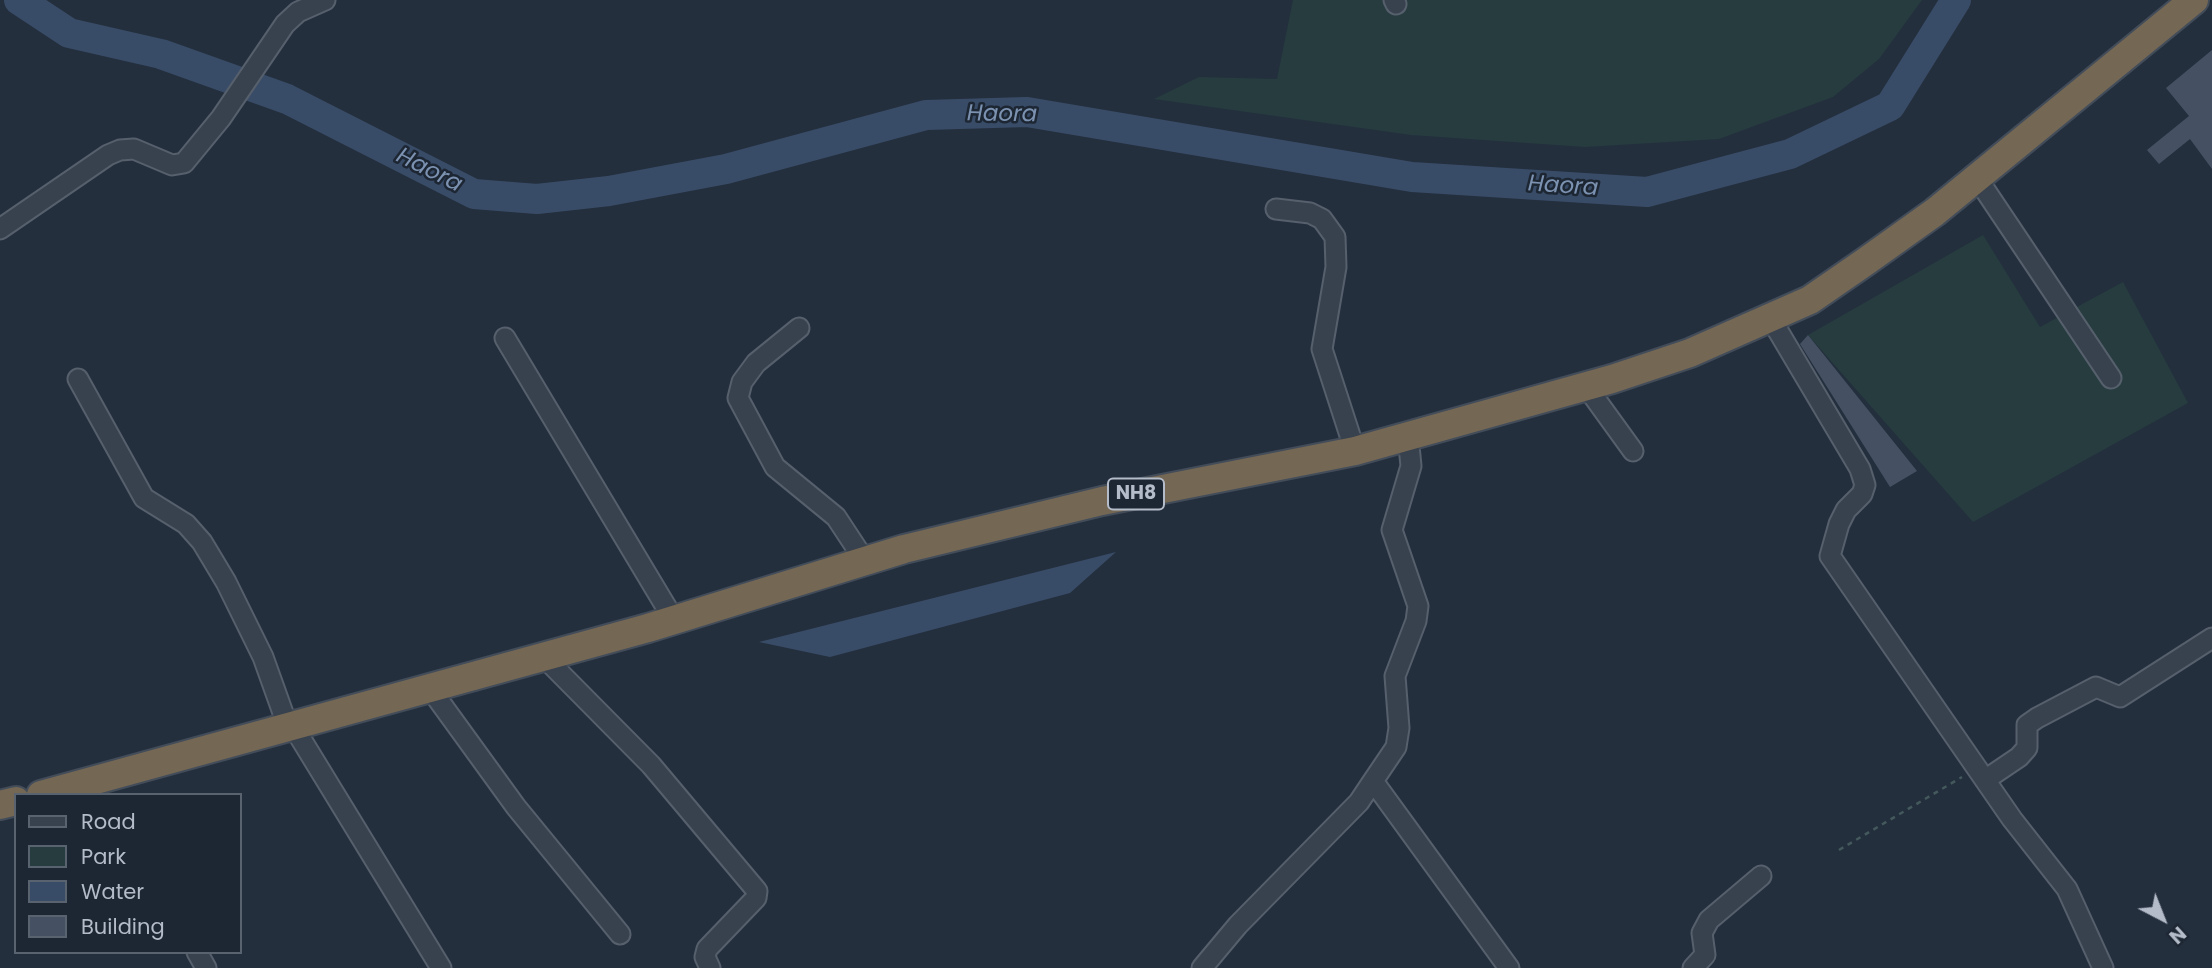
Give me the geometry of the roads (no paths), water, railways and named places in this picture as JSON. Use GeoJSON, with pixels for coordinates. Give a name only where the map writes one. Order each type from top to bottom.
{"type":"FeatureCollection","features":[{"type":"Feature","properties":{"kind":"highway","name":"NH8"},"geometry":{"type":"LineString","coordinates":[[59,793],[87,790],[290,727],[674,620],[865,561],[1102,501],[1356,451],[1586,386],[1690,353],[1821,293],[1935,212],[2150,35],[2171,0]]}},
{"type":"Feature","properties":{"kind":"highway"},"geometry":{"type":"LineString","coordinates":[[2150,35],[2194,0]]}},
{"type":"Feature","properties":{"kind":"street"},"geometry":{"type":"LineString","coordinates":[[0,229],[108,155],[120,150],[134,149],[172,165],[184,163],[221,118],[285,24],[310,3]]}},
{"type":"Feature","properties":{"kind":"street"},"geometry":{"type":"LineString","coordinates":[[1977,178],[2110,378]]}},
{"type":"Feature","properties":{"kind":"street"},"geometry":{"type":"LineString","coordinates":[[1276,209],[1310,213],[1322,219],[1335,237],[1336,267],[1322,349],[1356,451]]}},
{"type":"Feature","properties":{"kind":"street"},"geometry":{"type":"LineString","coordinates":[[1771,318],[1860,469],[1865,485],[1862,494],[1846,510],[1839,524],[1830,556],[1980,774],[2067,890],[2103,968]]}},
{"type":"Feature","properties":{"kind":"street"},"geometry":{"type":"LineString","coordinates":[[799,328],[756,363],[742,382],[738,398],[775,467],[836,517],[865,561]]}},
{"type":"Feature","properties":{"kind":"street"},"geometry":{"type":"LineString","coordinates":[[505,338],[674,620]]}},
{"type":"Feature","properties":{"kind":"street"},"geometry":{"type":"LineString","coordinates":[[78,379],[144,498],[186,524],[202,542],[226,582],[263,657],[290,727],[441,968]]}},
{"type":"Feature","properties":{"kind":"street"},"geometry":{"type":"LineString","coordinates":[[1586,386],[1633,451]]}},
{"type":"Feature","properties":{"kind":"street"},"geometry":{"type":"LineString","coordinates":[[1202,968],[1238,925],[1359,802],[1396,747],[1399,728],[1395,676],[1416,621],[1418,606],[1392,530],[1411,466],[1408,436]]}},
{"type":"Feature","properties":{"kind":"street"},"geometry":{"type":"LineString","coordinates":[[1980,774],[2019,757],[2027,748],[2027,725],[2037,718],[2096,687],[2120,697],[2212,638]]}},
{"type":"Feature","properties":{"kind":"street"},"geometry":{"type":"LineString","coordinates":[[543,656],[651,765],[757,891],[756,898],[707,949],[705,957],[710,968]]}},
{"type":"Feature","properties":{"kind":"street"},"geometry":{"type":"LineString","coordinates":[[429,687],[516,807],[620,934]]}},
{"type":"Feature","properties":{"kind":"street"},"geometry":{"type":"LineString","coordinates":[[1373,781],[1509,968]]}},
{"type":"Feature","properties":{"kind":"street"},"geometry":{"type":"LineString","coordinates":[[1693,968],[1705,956],[1702,933],[1709,920],[1760,876]]}},
{"type":"Feature","properties":{"kind":"water"},"geometry":{"type":"Polygon","coordinates":[[[1116,552],[1070,593],[830,657],[759,642],[1116,552]]]}},
{"type":"Feature","properties":{"kind":"waterway","name":"Haora"},"geometry":{"type":"LineString","coordinates":[[19,0],[69,33],[161,54],[287,99],[474,194],[537,199],[609,191],[726,169],[926,115],[1027,112],[1412,177],[1647,192],[1790,154],[1890,106],[1956,0]]}}]}
